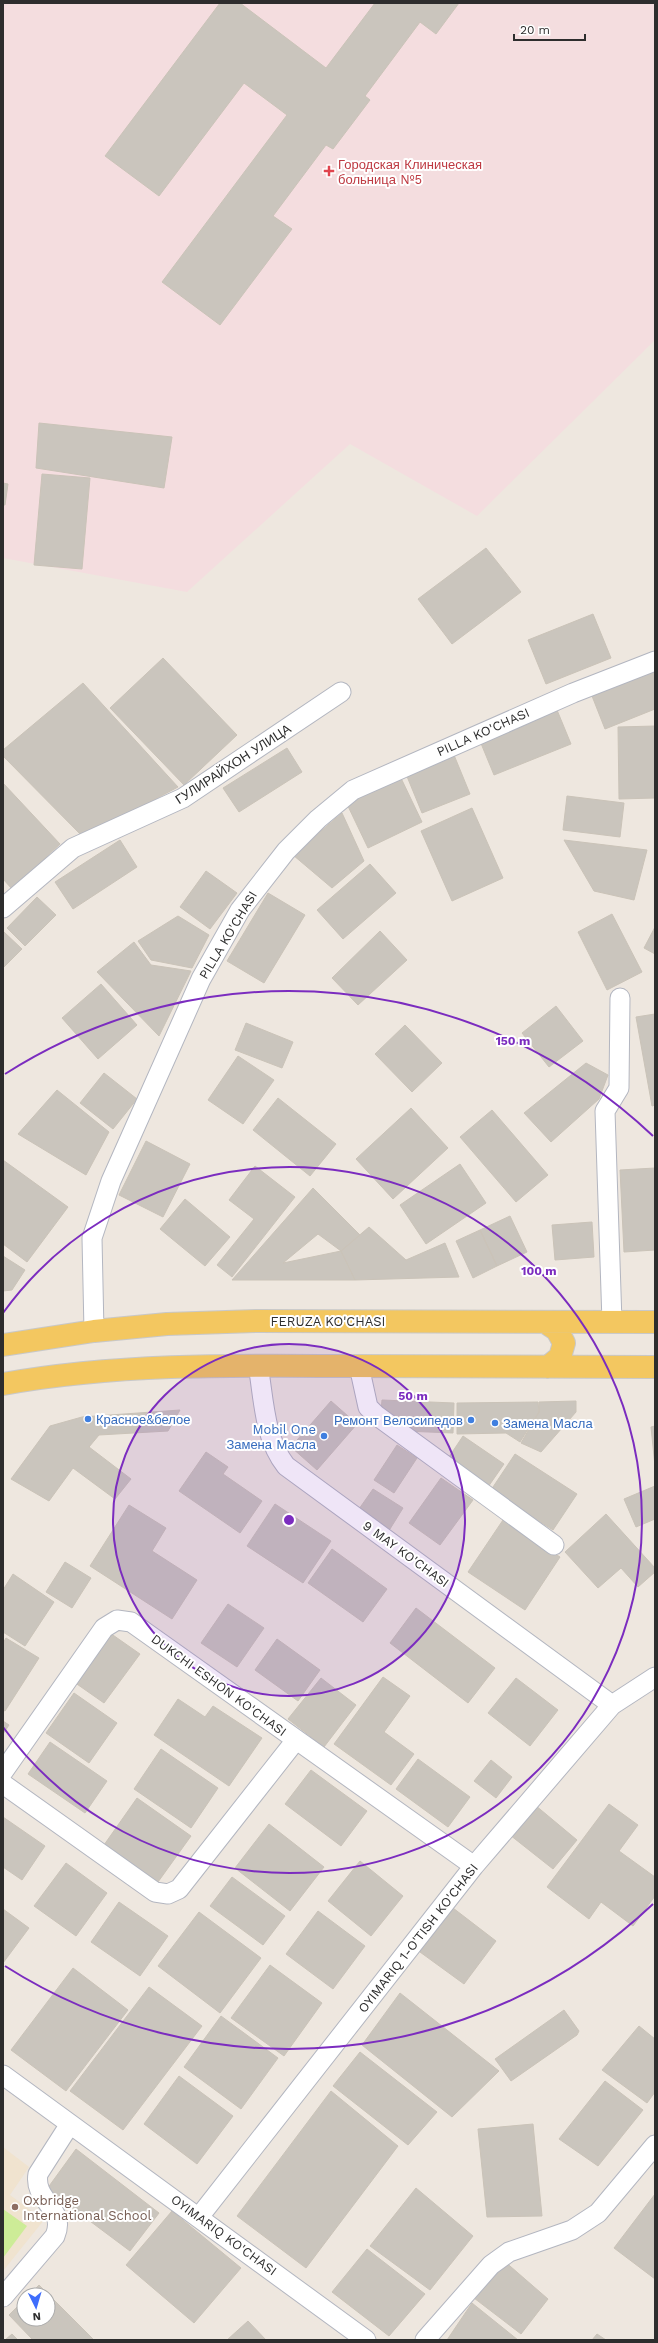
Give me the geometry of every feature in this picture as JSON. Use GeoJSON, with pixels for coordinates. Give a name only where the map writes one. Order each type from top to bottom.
{"type":"FeatureCollection","features":[{"type":"Feature","properties":{"kind":"main road","name":"FERUZA KO'CHASI"},"geometry":{"type":"LineString","coordinates":[[3,1345],[94,1331],[167,1324],[256,1321],[655,1322]]}},
{"type":"Feature","properties":{"kind":"main road"},"geometry":{"type":"LineString","coordinates":[[546,1322],[558,1330],[564,1343],[560,1357],[548,1367]]}},
{"type":"Feature","properties":{"kind":"main road"},"geometry":{"type":"LineString","coordinates":[[3,1384],[74,1373],[145,1368],[258,1365],[655,1367]]}},
{"type":"Feature","properties":{"kind":"street","name":"PILLA KO'CHASI"},"geometry":{"type":"LineString","coordinates":[[94,1331],[92,1238],[111,1181],[201,979],[240,910],[286,851],[318,820],[353,790],[572,693],[655,661]]}},
{"type":"Feature","properties":{"kind":"street","name":"ГУЛИРАЙХОН УЛИЦА"},"geometry":{"type":"LineString","coordinates":[[3,908],[74,848],[184,798],[341,692]]}},
{"type":"Feature","properties":{"kind":"street"},"geometry":{"type":"LineString","coordinates":[[612,1322],[605,1110],[619,1088],[620,998]]}},
{"type":"Feature","properties":{"kind":"street","name":"9 MAY KO'CHASI"},"geometry":{"type":"LineString","coordinates":[[258,1365],[269,1436],[275,1453],[286,1466],[612,1704]]}},
{"type":"Feature","properties":{"kind":"street"},"geometry":{"type":"LineString","coordinates":[[359,1366],[368,1407],[554,1545]]}},
{"type":"Feature","properties":{"kind":"street","name":"DUKCHI ESHON KO'CHASI"},"geometry":{"type":"LineString","coordinates":[[3,1772],[104,1628],[117,1620],[131,1622],[474,1866]]}},
{"type":"Feature","properties":{"kind":"street","name":"OYIMARIQ 1-O'TISH KO'CHASI"},"geometry":{"type":"LineString","coordinates":[[199,2217],[474,1866],[612,1704],[655,1677]]}},
{"type":"Feature","properties":{"kind":"street"},"geometry":{"type":"LineString","coordinates":[[3,1784],[155,1892],[168,1894],[179,1889],[296,1740]]}},
{"type":"Feature","properties":{"kind":"street","name":"OYIMARIQ KO'CHASI"},"geometry":{"type":"LineString","coordinates":[[3,2075],[366,2340]]}},
{"type":"Feature","properties":{"kind":"street"},"geometry":{"type":"LineString","coordinates":[[3,2296],[55,2236],[59,2226],[57,2216],[39,2191],[36,2183],[38,2174],[70,2124]]}},
{"type":"Feature","properties":{"kind":"street"},"geometry":{"type":"LineString","coordinates":[[425,2340],[491,2265],[509,2252],[572,2230],[598,2213],[655,2145]]}},
{"type":"Feature","properties":{"kind":"shaded area","name":"Городская Клиническая больница №5"},"geometry":{"type":"Polygon","coordinates":[[[3,3],[655,3],[655,340],[477,516],[350,444],[187,592],[3,558],[3,3]]]}},
{"type":"Feature","properties":{"kind":"shaded area","name":"Oxbridge International School"},"geometry":{"type":"Polygon","coordinates":[[[3,2147],[29,2167],[10,2195],[44,2220],[3,2271],[3,2147]]]}},
{"type":"Feature","properties":{"kind":"green space"},"geometry":{"type":"Polygon","coordinates":[[[3,2209],[27,2226],[3,2258],[3,2209]]]}},
{"type":"Feature","properties":{"kind":"building","name":"Городская Клиническая больница №5"},"geometry":{"type":"Polygon","coordinates":[[[220,3],[240,3],[326,68],[375,3],[459,3],[436,34],[420,22],[365,96],[370,100],[333,149],[326,145],[273,216],[292,229],[220,325],[162,282],[287,115],[244,83],[159,196],[105,156],[220,3]]]}},
{"type":"Feature","properties":{"kind":"building"},"geometry":{"type":"Polygon","coordinates":[[[39,423],[172,437],[164,488],[36,468],[39,423]]]}},
{"type":"Feature","properties":{"kind":"building"},"geometry":{"type":"Polygon","coordinates":[[[42,474],[90,478],[82,569],[34,565],[42,474]]]}},
{"type":"Feature","properties":{"kind":"building"},"geometry":{"type":"Polygon","coordinates":[[[3,483],[8,484],[5,505],[3,505],[3,483]]]}},
{"type":"Feature","properties":{"kind":"building"},"geometry":{"type":"Polygon","coordinates":[[[486,548],[521,592],[452,644],[418,599],[486,548]]]}},
{"type":"Feature","properties":{"kind":"building"},"geometry":{"type":"Polygon","coordinates":[[[593,614],[611,658],[546,684],[528,640],[593,614]]]}},
{"type":"Feature","properties":{"kind":"building"},"geometry":{"type":"Polygon","coordinates":[[[163,658],[237,735],[184,785],[110,708],[163,658]]]}},
{"type":"Feature","properties":{"kind":"building"},"geometry":{"type":"Polygon","coordinates":[[[655,671],[655,709],[605,729],[592,696],[655,671]]]}},
{"type":"Feature","properties":{"kind":"building"},"geometry":{"type":"Polygon","coordinates":[[[83,683],[178,787],[83,837],[3,756],[3,750],[83,683]]]}},
{"type":"Feature","properties":{"kind":"building"},"geometry":{"type":"Polygon","coordinates":[[[557,710],[571,744],[494,775],[480,741],[557,710]]]}},
{"type":"Feature","properties":{"kind":"building"},"geometry":{"type":"Polygon","coordinates":[[[655,726],[655,798],[619,799],[618,727],[655,726]]]}},
{"type":"Feature","properties":{"kind":"building"},"geometry":{"type":"Polygon","coordinates":[[[287,748],[302,772],[239,812],[223,788],[287,748]]]}},
{"type":"Feature","properties":{"kind":"building"},"geometry":{"type":"Polygon","coordinates":[[[454,755],[470,794],[422,813],[406,774],[454,755]]]}},
{"type":"Feature","properties":{"kind":"building"},"geometry":{"type":"Polygon","coordinates":[[[400,776],[422,822],[368,848],[346,802],[400,776]]]}},
{"type":"Feature","properties":{"kind":"building"},"geometry":{"type":"Polygon","coordinates":[[[3,783],[60,844],[12,889],[3,879],[3,783]]]}},
{"type":"Feature","properties":{"kind":"building"},"geometry":{"type":"Polygon","coordinates":[[[567,796],[624,803],[620,837],[563,830],[567,796]]]}},
{"type":"Feature","properties":{"kind":"building"},"geometry":{"type":"Polygon","coordinates":[[[472,808],[503,878],[452,901],[421,831],[472,808]]]}},
{"type":"Feature","properties":{"kind":"building"},"geometry":{"type":"Polygon","coordinates":[[[342,813],[364,861],[332,888],[293,855],[342,813]]]}},
{"type":"Feature","properties":{"kind":"building"},"geometry":{"type":"Polygon","coordinates":[[[120,840],[137,867],[73,909],[55,882],[120,840]]]}},
{"type":"Feature","properties":{"kind":"building"},"geometry":{"type":"Polygon","coordinates":[[[564,840],[647,850],[634,900],[594,891],[564,840]]]}},
{"type":"Feature","properties":{"kind":"building"},"geometry":{"type":"Polygon","coordinates":[[[370,864],[396,893],[343,939],[317,910],[370,864]]]}},
{"type":"Feature","properties":{"kind":"building"},"geometry":{"type":"Polygon","coordinates":[[[206,871],[237,893],[210,929],[180,907],[206,871]]]}},
{"type":"Feature","properties":{"kind":"building"},"geometry":{"type":"Polygon","coordinates":[[[268,893],[305,915],[264,983],[227,961],[268,893]]]}},
{"type":"Feature","properties":{"kind":"building"},"geometry":{"type":"Polygon","coordinates":[[[37,897],[56,915],[25,946],[7,928],[37,897]]]}},
{"type":"Feature","properties":{"kind":"building"},"geometry":{"type":"Polygon","coordinates":[[[612,914],[642,972],[607,990],[578,932],[612,914]]]}},
{"type":"Feature","properties":{"kind":"building"},"geometry":{"type":"Polygon","coordinates":[[[178,916],[209,935],[192,968],[151,960],[138,941],[178,916]]]}},
{"type":"Feature","properties":{"kind":"building"},"geometry":{"type":"Polygon","coordinates":[[[655,927],[655,954],[644,948],[655,927]]]}},
{"type":"Feature","properties":{"kind":"building"},"geometry":{"type":"Polygon","coordinates":[[[380,931],[407,960],[358,1005],[332,978],[380,931]]]}},
{"type":"Feature","properties":{"kind":"building"},"geometry":{"type":"Polygon","coordinates":[[[4,932],[22,949],[3,968],[3,933],[4,932]]]}},
{"type":"Feature","properties":{"kind":"building"},"geometry":{"type":"Polygon","coordinates":[[[134,942],[151,965],[191,971],[159,1036],[97,972],[134,942]]]}},
{"type":"Feature","properties":{"kind":"building"},"geometry":{"type":"Polygon","coordinates":[[[101,984],[137,1025],[98,1059],[62,1018],[101,984]]]}},
{"type":"Feature","properties":{"kind":"building"},"geometry":{"type":"Polygon","coordinates":[[[556,1006],[583,1041],[549,1067],[522,1033],[556,1006]]]}},
{"type":"Feature","properties":{"kind":"building"},"geometry":{"type":"Polygon","coordinates":[[[655,1014],[655,1105],[652,1106],[636,1017],[655,1014]]]}},
{"type":"Feature","properties":{"kind":"building"},"geometry":{"type":"Polygon","coordinates":[[[246,1023],[293,1042],[282,1068],[235,1050],[246,1023]]]}},
{"type":"Feature","properties":{"kind":"building"},"geometry":{"type":"Polygon","coordinates":[[[405,1025],[442,1063],[412,1092],[375,1054],[405,1025]]]}},
{"type":"Feature","properties":{"kind":"building"},"geometry":{"type":"Polygon","coordinates":[[[238,1056],[274,1080],[243,1124],[208,1100],[238,1056]]]}},
{"type":"Feature","properties":{"kind":"building"},"geometry":{"type":"Polygon","coordinates":[[[586,1063],[608,1075],[599,1099],[551,1142],[524,1113],[586,1063]]]}},
{"type":"Feature","properties":{"kind":"building"},"geometry":{"type":"Polygon","coordinates":[[[104,1073],[137,1099],[113,1129],[80,1103],[104,1073]]]}},
{"type":"Feature","properties":{"kind":"building"},"geometry":{"type":"Polygon","coordinates":[[[57,1090],[109,1132],[86,1175],[18,1134],[57,1090]]]}},
{"type":"Feature","properties":{"kind":"building"},"geometry":{"type":"Polygon","coordinates":[[[278,1098],[336,1144],[310,1176],[253,1130],[278,1098]]]}},
{"type":"Feature","properties":{"kind":"building"},"geometry":{"type":"Polygon","coordinates":[[[411,1108],[448,1148],[393,1199],[356,1159],[411,1108]]]}},
{"type":"Feature","properties":{"kind":"building"},"geometry":{"type":"Polygon","coordinates":[[[492,1110],[548,1175],[516,1202],[460,1137],[492,1110]]]}},
{"type":"Feature","properties":{"kind":"building"},"geometry":{"type":"Polygon","coordinates":[[[146,1141],[190,1164],[163,1217],[119,1195],[146,1141]]]}},
{"type":"Feature","properties":{"kind":"building"},"geometry":{"type":"Polygon","coordinates":[[[3,1160],[68,1207],[27,1262],[3,1244],[3,1160]]]}},
{"type":"Feature","properties":{"kind":"building"},"geometry":{"type":"Polygon","coordinates":[[[460,1164],[486,1203],[426,1244],[400,1205],[460,1164]]]}},
{"type":"Feature","properties":{"kind":"building"},"geometry":{"type":"Polygon","coordinates":[[[255,1166],[295,1197],[232,1277],[217,1265],[254,1219],[229,1200],[255,1166]]]}},
{"type":"Feature","properties":{"kind":"building"},"geometry":{"type":"Polygon","coordinates":[[[655,1168],[655,1250],[624,1252],[620,1170],[655,1168]]]}},
{"type":"Feature","properties":{"kind":"building"},"geometry":{"type":"Polygon","coordinates":[[[313,1188],[360,1235],[341,1251],[355,1280],[232,1280],[313,1188]],[[318,1234],[283,1263],[341,1251],[318,1234]]]}},
{"type":"Feature","properties":{"kind":"building"},"geometry":{"type":"Polygon","coordinates":[[[185,1199],[230,1237],[205,1266],[160,1229],[185,1199]]]}},
{"type":"Feature","properties":{"kind":"building"},"geometry":{"type":"Polygon","coordinates":[[[510,1216],[527,1252],[497,1266],[480,1230],[510,1216]]]}},
{"type":"Feature","properties":{"kind":"building"},"geometry":{"type":"Polygon","coordinates":[[[592,1222],[594,1257],[555,1260],[552,1225],[592,1222]]]}},
{"type":"Feature","properties":{"kind":"building"},"geometry":{"type":"Polygon","coordinates":[[[369,1227],[406,1260],[445,1243],[459,1277],[355,1280],[341,1251],[369,1227]]]}},
{"type":"Feature","properties":{"kind":"building"},"geometry":{"type":"Polygon","coordinates":[[[480,1230],[497,1266],[473,1278],[456,1241],[480,1230]]]}},
{"type":"Feature","properties":{"kind":"building"},"geometry":{"type":"Polygon","coordinates":[[[3,1256],[25,1270],[12,1290],[3,1291],[3,1256]]]}},
{"type":"Feature","properties":{"kind":"building"},"geometry":{"type":"Polygon","coordinates":[[[382,1400],[454,1403],[453,1433],[404,1431],[381,1411],[382,1400]]]}},
{"type":"Feature","properties":{"kind":"building"},"geometry":{"type":"Polygon","coordinates":[[[331,1401],[357,1424],[317,1470],[291,1447],[331,1401]]]}},
{"type":"Feature","properties":{"kind":"building","name":"Замена Масла"},"geometry":{"type":"Polygon","coordinates":[[[576,1401],[576,1412],[541,1452],[521,1443],[539,1412],[539,1402],[576,1401]]]}},
{"type":"Feature","properties":{"kind":"building","name":"Замена Масла"},"geometry":{"type":"Polygon","coordinates":[[[538,1402],[539,1412],[520,1442],[506,1433],[457,1434],[457,1403],[538,1402]]]}},
{"type":"Feature","properties":{"kind":"building"},"geometry":{"type":"Polygon","coordinates":[[[180,1410],[168,1431],[99,1435],[89,1447],[131,1479],[115,1499],[73,1468],[49,1501],[11,1479],[50,1426],[82,1417],[180,1410]]]}},
{"type":"Feature","properties":{"kind":"building"},"geometry":{"type":"Polygon","coordinates":[[[655,1426],[655,1466],[651,1427],[655,1426]]]}},
{"type":"Feature","properties":{"kind":"building"},"geometry":{"type":"Polygon","coordinates":[[[463,1436],[504,1464],[488,1487],[447,1460],[463,1436]]]}},
{"type":"Feature","properties":{"kind":"building"},"geometry":{"type":"Polygon","coordinates":[[[397,1445],[417,1458],[394,1493],[374,1480],[397,1445]]]}},
{"type":"Feature","properties":{"kind":"building"},"geometry":{"type":"Polygon","coordinates":[[[206,1452],[228,1467],[223,1474],[262,1501],[240,1533],[179,1491],[206,1452]]]}},
{"type":"Feature","properties":{"kind":"building"},"geometry":{"type":"Polygon","coordinates":[[[515,1454],[577,1494],[553,1530],[491,1490],[515,1454]]]}},
{"type":"Feature","properties":{"kind":"building"},"geometry":{"type":"Polygon","coordinates":[[[441,1478],[473,1500],[440,1545],[409,1523],[441,1478]]]}},
{"type":"Feature","properties":{"kind":"building"},"geometry":{"type":"Polygon","coordinates":[[[655,1486],[655,1519],[636,1527],[624,1499],[655,1486]]]}},
{"type":"Feature","properties":{"kind":"building"},"geometry":{"type":"Polygon","coordinates":[[[373,1489],[403,1508],[390,1529],[359,1509],[373,1489]]]}},
{"type":"Feature","properties":{"kind":"building"},"geometry":{"type":"Polygon","coordinates":[[[275,1504],[331,1541],[303,1583],[247,1546],[275,1504]]]}},
{"type":"Feature","properties":{"kind":"building"},"geometry":{"type":"Polygon","coordinates":[[[129,1505],[166,1528],[152,1551],[197,1580],[172,1619],[90,1566],[129,1505]]]}},
{"type":"Feature","properties":{"kind":"building"},"geometry":{"type":"Polygon","coordinates":[[[606,1514],[655,1568],[655,1572],[638,1587],[621,1568],[598,1588],[565,1552],[606,1514]]]}},
{"type":"Feature","properties":{"kind":"building"},"geometry":{"type":"Polygon","coordinates":[[[503,1520],[560,1557],[525,1610],[468,1572],[503,1520]]]}},
{"type":"Feature","properties":{"kind":"building"},"geometry":{"type":"Polygon","coordinates":[[[332,1549],[387,1589],[363,1622],[308,1583],[332,1549]]]}},
{"type":"Feature","properties":{"kind":"building"},"geometry":{"type":"Polygon","coordinates":[[[65,1562],[91,1578],[72,1608],[46,1592],[65,1562]]]}},
{"type":"Feature","properties":{"kind":"building"},"geometry":{"type":"Polygon","coordinates":[[[13,1574],[54,1602],[25,1646],[3,1632],[3,1590],[13,1574]]]}},
{"type":"Feature","properties":{"kind":"building"},"geometry":{"type":"Polygon","coordinates":[[[228,1604],[264,1628],[237,1667],[201,1643],[228,1604]]]}},
{"type":"Feature","properties":{"kind":"building"},"geometry":{"type":"Polygon","coordinates":[[[416,1608],[495,1668],[468,1703],[390,1643],[416,1608]]]}},
{"type":"Feature","properties":{"kind":"building"},"geometry":{"type":"Polygon","coordinates":[[[110,1633],[140,1654],[104,1703],[74,1682],[110,1633]]]}},
{"type":"Feature","properties":{"kind":"building"},"geometry":{"type":"Polygon","coordinates":[[[6,1638],[39,1658],[5,1711],[3,1710],[3,1643],[6,1638]]]}},
{"type":"Feature","properties":{"kind":"building"},"geometry":{"type":"Polygon","coordinates":[[[277,1639],[320,1670],[298,1701],[255,1670],[277,1639]]]}},
{"type":"Feature","properties":{"kind":"building"},"geometry":{"type":"Polygon","coordinates":[[[383,1677],[410,1696],[384,1732],[414,1754],[391,1785],[334,1744],[383,1677]]]}},
{"type":"Feature","properties":{"kind":"building"},"geometry":{"type":"Polygon","coordinates":[[[321,1678],[356,1705],[324,1747],[288,1719],[321,1678]]]}},
{"type":"Feature","properties":{"kind":"building"},"geometry":{"type":"Polygon","coordinates":[[[516,1678],[558,1710],[530,1746],[488,1713],[516,1678]]]}},
{"type":"Feature","properties":{"kind":"building"},"geometry":{"type":"Polygon","coordinates":[[[74,1693],[117,1723],[89,1763],[46,1733],[74,1693]]]}},
{"type":"Feature","properties":{"kind":"building"},"geometry":{"type":"Polygon","coordinates":[[[178,1699],[205,1717],[213,1706],[262,1738],[229,1786],[154,1735],[178,1699]]]}},
{"type":"Feature","properties":{"kind":"building"},"geometry":{"type":"Polygon","coordinates":[[[3,1721],[9,1725],[3,1734],[3,1721]]]}},
{"type":"Feature","properties":{"kind":"building"},"geometry":{"type":"Polygon","coordinates":[[[50,1742],[107,1781],[85,1813],[28,1774],[50,1742]]]}},
{"type":"Feature","properties":{"kind":"building"},"geometry":{"type":"Polygon","coordinates":[[[161,1749],[218,1788],[191,1828],[134,1789],[161,1749]]]}},
{"type":"Feature","properties":{"kind":"building"},"geometry":{"type":"Polygon","coordinates":[[[418,1759],[470,1797],[448,1827],[396,1789],[418,1759]]]}},
{"type":"Feature","properties":{"kind":"building"},"geometry":{"type":"Polygon","coordinates":[[[491,1760],[512,1777],[496,1798],[474,1781],[491,1760]]]}},
{"type":"Feature","properties":{"kind":"building"},"geometry":{"type":"Polygon","coordinates":[[[311,1770],[367,1811],[341,1846],[285,1804],[311,1770]]]}},
{"type":"Feature","properties":{"kind":"building"},"geometry":{"type":"Polygon","coordinates":[[[137,1798],[191,1836],[158,1882],[104,1845],[137,1798]]]}},
{"type":"Feature","properties":{"kind":"building"},"geometry":{"type":"Polygon","coordinates":[[[609,1804],[638,1825],[619,1851],[655,1877],[655,1896],[633,1926],[601,1902],[589,1919],[547,1887],[609,1804]]]}},
{"type":"Feature","properties":{"kind":"building"},"geometry":{"type":"Polygon","coordinates":[[[535,1805],[577,1840],[553,1869],[510,1835],[535,1805]]]}},
{"type":"Feature","properties":{"kind":"building"},"geometry":{"type":"Polygon","coordinates":[[[3,1817],[45,1846],[22,1880],[3,1867],[3,1817]]]}},
{"type":"Feature","properties":{"kind":"building"},"geometry":{"type":"Polygon","coordinates":[[[269,1824],[324,1867],[290,1911],[235,1868],[269,1824]]]}},
{"type":"Feature","properties":{"kind":"building"},"geometry":{"type":"Polygon","coordinates":[[[360,1861],[403,1896],[371,1936],[328,1901],[360,1861]]]}},
{"type":"Feature","properties":{"kind":"building"},"geometry":{"type":"Polygon","coordinates":[[[66,1863],[107,1893],[76,1936],[34,1906],[66,1863]]]}},
{"type":"Feature","properties":{"kind":"building"},"geometry":{"type":"Polygon","coordinates":[[[232,1877],[285,1916],[263,1945],[210,1906],[232,1877]]]}},
{"type":"Feature","properties":{"kind":"building"},"geometry":{"type":"Polygon","coordinates":[[[119,1902],[168,1936],[140,1976],[91,1942],[119,1902]]]}},
{"type":"Feature","properties":{"kind":"building"},"geometry":{"type":"Polygon","coordinates":[[[453,1908],[496,1941],[464,1984],[420,1952],[453,1908]]]}},
{"type":"Feature","properties":{"kind":"building"},"geometry":{"type":"Polygon","coordinates":[[[3,1909],[29,1928],[3,1963],[3,1909]]]}},
{"type":"Feature","properties":{"kind":"building"},"geometry":{"type":"Polygon","coordinates":[[[318,1911],[365,1946],[333,1989],[286,1954],[318,1911]]]}},
{"type":"Feature","properties":{"kind":"building"},"geometry":{"type":"Polygon","coordinates":[[[199,1912],[261,1958],[220,2013],[158,1966],[199,1912]]]}},
{"type":"Feature","properties":{"kind":"building"},"geometry":{"type":"Polygon","coordinates":[[[270,1965],[322,2003],[284,2056],[231,2018],[270,1965]]]}},
{"type":"Feature","properties":{"kind":"building"},"geometry":{"type":"Polygon","coordinates":[[[73,1968],[128,2010],[66,2091],[11,2050],[73,1968]]]}},
{"type":"Feature","properties":{"kind":"building"},"geometry":{"type":"Polygon","coordinates":[[[149,1987],[202,2026],[123,2130],[70,2091],[149,1987]]]}},
{"type":"Feature","properties":{"kind":"building"},"geometry":{"type":"Polygon","coordinates":[[[400,1993],[499,2071],[452,2117],[362,2045],[400,1993]]]}},
{"type":"Feature","properties":{"kind":"building"},"geometry":{"type":"Polygon","coordinates":[[[564,2010],[579,2031],[577,2035],[511,2081],[495,2059],[564,2010]]]}},
{"type":"Feature","properties":{"kind":"building"},"geometry":{"type":"Polygon","coordinates":[[[221,2016],[278,2058],[241,2109],[184,2067],[221,2016]]]}},
{"type":"Feature","properties":{"kind":"building"},"geometry":{"type":"Polygon","coordinates":[[[639,2026],[655,2039],[655,2092],[647,2103],[602,2070],[639,2026]]]}},
{"type":"Feature","properties":{"kind":"building"},"geometry":{"type":"Polygon","coordinates":[[[360,2052],[437,2112],[408,2145],[333,2086],[360,2052]]]}},
{"type":"Feature","properties":{"kind":"building"},"geometry":{"type":"Polygon","coordinates":[[[179,2076],[233,2116],[197,2164],[144,2124],[179,2076]]]}},
{"type":"Feature","properties":{"kind":"building"},"geometry":{"type":"Polygon","coordinates":[[[605,2081],[643,2110],[598,2166],[559,2139],[605,2081]]]}},
{"type":"Feature","properties":{"kind":"building"},"geometry":{"type":"Polygon","coordinates":[[[331,2091],[398,2146],[306,2268],[237,2216],[331,2091]]]}},
{"type":"Feature","properties":{"kind":"building"},"geometry":{"type":"Polygon","coordinates":[[[533,2124],[542,2216],[487,2217],[478,2129],[533,2124]]]}},
{"type":"Feature","properties":{"kind":"building"},"geometry":{"type":"Polygon","coordinates":[[[76,2149],[159,2213],[130,2251],[47,2189],[76,2149]]]}},
{"type":"Feature","properties":{"kind":"building"},"geometry":{"type":"Polygon","coordinates":[[[416,2188],[473,2236],[430,2290],[370,2246],[416,2188]]]}},
{"type":"Feature","properties":{"kind":"building"},"geometry":{"type":"Polygon","coordinates":[[[655,2194],[655,2279],[614,2248],[655,2194]]]}},
{"type":"Feature","properties":{"kind":"building"},"geometry":{"type":"Polygon","coordinates":[[[172,2211],[241,2268],[194,2323],[126,2265],[172,2211]]]}},
{"type":"Feature","properties":{"kind":"building"},"geometry":{"type":"Polygon","coordinates":[[[367,2249],[425,2294],[389,2336],[332,2292],[367,2249]]]}},
{"type":"Feature","properties":{"kind":"building"},"geometry":{"type":"Polygon","coordinates":[[[503,2260],[548,2299],[521,2334],[474,2298],[503,2260]]]}},
{"type":"Feature","properties":{"kind":"building"},"geometry":{"type":"Polygon","coordinates":[[[56,2302],[94,2340],[33,2340],[21,2327],[56,2327],[56,2302]]]}},
{"type":"Feature","properties":{"kind":"building"},"geometry":{"type":"Polygon","coordinates":[[[472,2303],[518,2340],[447,2340],[472,2303]]]}},
{"type":"Feature","properties":{"kind":"building"},"geometry":{"type":"Polygon","coordinates":[[[16,2308],[16,2322],[9,2315],[16,2308]]]}},
{"type":"Feature","properties":{"kind":"building"},"geometry":{"type":"Polygon","coordinates":[[[248,2321],[266,2340],[227,2340],[248,2321]]]}},
{"type":"Feature","properties":{"kind":"building"},"geometry":{"type":"Polygon","coordinates":[[[12,2334],[18,2340],[5,2340],[12,2334]]]}},
{"type":"Feature","properties":{"kind":"building"},"geometry":{"type":"Polygon","coordinates":[[[597,2334],[606,2340],[592,2340],[597,2334]]]}},
{"type":"Feature","properties":{"kind":"place","name":"Городская Клиническая больница №5"},"geometry":{"type":"Point","coordinates":[329,171]}},
{"type":"Feature","properties":{"kind":"place","name":"Красное&белое"},"geometry":{"type":"Point","coordinates":[88,1419]}},
{"type":"Feature","properties":{"kind":"place","name":"Ремонт Велосипедов"},"geometry":{"type":"Point","coordinates":[471,1420]}},
{"type":"Feature","properties":{"kind":"place","name":"Замена Масла"},"geometry":{"type":"Point","coordinates":[495,1423]}},
{"type":"Feature","properties":{"kind":"place","name":"Mobil One Замена Масла"},"geometry":{"type":"Point","coordinates":[324,1436]}},
{"type":"Feature","properties":{"kind":"place","name":"Oxbridge International School"},"geometry":{"type":"Point","coordinates":[15,2207]}}]}
